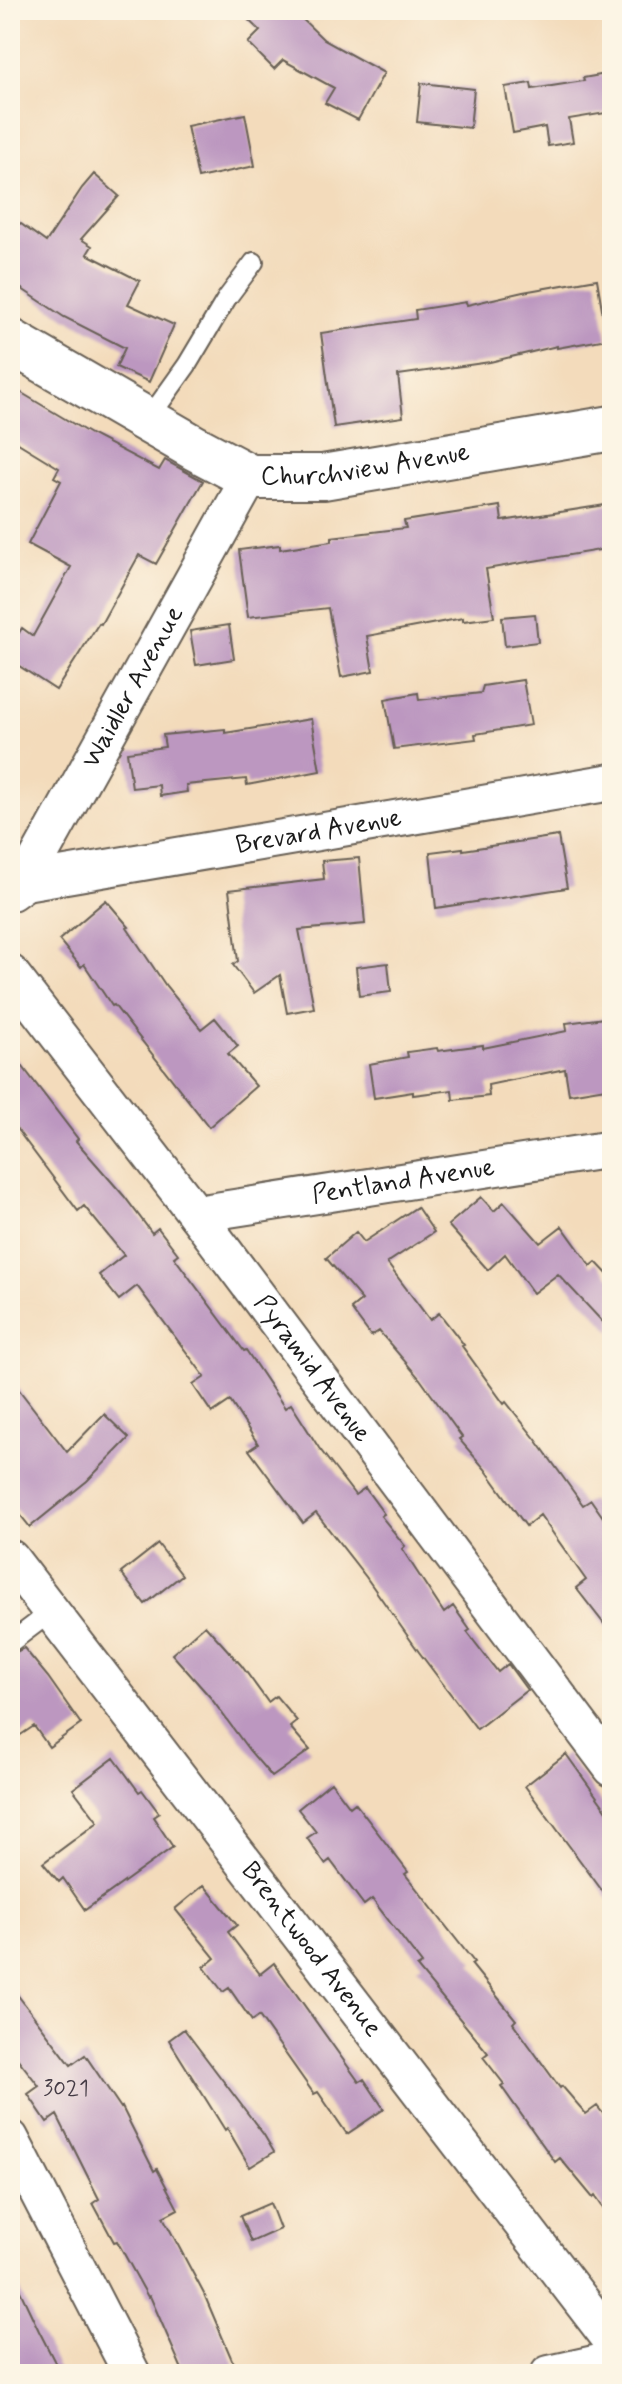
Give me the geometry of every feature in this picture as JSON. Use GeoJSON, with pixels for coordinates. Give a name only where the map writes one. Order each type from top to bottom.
{"type":"FeatureCollection","features":[{"type":"Feature","properties":{"kind":"street","name":"Churchview Avenue"},"geometry":{"type":"LineString","coordinates":[[10,341],[250,477],[323,477],[612,428]]}},
{"type":"Feature","properties":{"kind":"street","name":"Waidler Avenue"},"geometry":{"type":"LineString","coordinates":[[17,888],[250,477]]}},
{"type":"Feature","properties":{"kind":"street","name":"Brevard Avenue"},"geometry":{"type":"LineString","coordinates":[[17,888],[612,782]]}},
{"type":"Feature","properties":{"kind":"street","name":"Pyramid Avenue"},"geometry":{"type":"LineString","coordinates":[[10,973],[196,1214],[612,1768]]}},
{"type":"Feature","properties":{"kind":"street","name":"Pentland Avenue"},"geometry":{"type":"LineString","coordinates":[[196,1214],[611,1150]]}},
{"type":"Feature","properties":{"kind":"street","name":"Brentwood Avenue"},"geometry":{"type":"LineString","coordinates":[[10,1558],[612,2341]]}},
{"type":"Feature","properties":{"kind":"street"},"geometry":{"type":"LineString","coordinates":[[10,2138],[132,2374]]}},
{"type":"Feature","properties":{"kind":"street"},"geometry":{"type":"LineString","coordinates":[[549,2374],[612,2360]]}},
{"type":"Feature","properties":{"kind":"lane"},"geometry":{"type":"LineString","coordinates":[[147,421],[254,262]]}},
{"type":"Feature","properties":{"kind":"lane"},"geometry":{"type":"LineString","coordinates":[[10,1643],[51,1612]]}},
{"type":"Feature","properties":{"kind":"building"},"geometry":{"type":"Polygon","coordinates":[[[238,10],[293,10],[324,40],[384,73],[358,120],[325,103],[334,88],[283,60],[274,69],[248,43],[260,31],[238,10]]]}},
{"type":"Feature","properties":{"kind":"building"},"geometry":{"type":"Polygon","coordinates":[[[612,73],[612,112],[569,119],[573,142],[548,146],[545,127],[513,133],[505,87],[531,83],[532,89],[612,73]]]}},
{"type":"Feature","properties":{"kind":"building"},"geometry":{"type":"Polygon","coordinates":[[[421,83],[474,89],[470,128],[417,122],[421,83]]]}},
{"type":"Feature","properties":{"kind":"building"},"geometry":{"type":"Polygon","coordinates":[[[245,114],[255,166],[198,178],[187,126],[245,114]]]}},
{"type":"Feature","properties":{"kind":"building"},"geometry":{"type":"Polygon","coordinates":[[[94,174],[119,196],[81,239],[92,246],[87,254],[140,281],[128,304],[174,325],[149,382],[116,367],[125,348],[64,317],[10,281],[10,216],[46,242],[94,174]]]}},
{"type":"Feature","properties":{"kind":"building"},"geometry":{"type":"Polygon","coordinates":[[[597,279],[607,339],[557,346],[490,362],[398,375],[403,417],[334,427],[321,333],[416,319],[415,310],[466,302],[467,305],[597,279]]]}},
{"type":"Feature","properties":{"kind":"building"},"geometry":{"type":"Polygon","coordinates":[[[10,386],[92,435],[159,470],[165,460],[203,481],[156,564],[139,555],[101,624],[56,690],[10,660],[10,647],[22,628],[33,636],[71,567],[28,544],[61,481],[54,477],[59,468],[10,438],[10,386]]]}},
{"type":"Feature","properties":{"kind":"building"},"geometry":{"type":"Polygon","coordinates":[[[612,504],[612,548],[486,569],[494,617],[463,621],[463,618],[367,636],[373,671],[341,677],[328,608],[248,617],[239,550],[280,545],[280,549],[332,541],[332,537],[406,528],[404,521],[500,506],[502,521],[612,504]]]}},
{"type":"Feature","properties":{"kind":"building"},"geometry":{"type":"Polygon","coordinates":[[[535,614],[538,642],[505,646],[502,617],[535,614]]]}},
{"type":"Feature","properties":{"kind":"building"},"geometry":{"type":"Polygon","coordinates":[[[229,625],[234,659],[196,665],[190,631],[229,625]]]}},
{"type":"Feature","properties":{"kind":"building"},"geometry":{"type":"Polygon","coordinates":[[[523,680],[531,725],[475,734],[476,739],[394,749],[385,699],[418,693],[419,700],[481,693],[483,686],[523,680]]]}},
{"type":"Feature","properties":{"kind":"building"},"geometry":{"type":"Polygon","coordinates":[[[311,719],[320,771],[247,785],[246,779],[186,785],[187,792],[160,796],[159,785],[132,788],[127,752],[165,747],[163,735],[225,729],[225,733],[311,719]]]}},
{"type":"Feature","properties":{"kind":"building"},"geometry":{"type":"Polygon","coordinates":[[[558,836],[567,888],[436,908],[430,852],[558,836]]]}},
{"type":"Feature","properties":{"kind":"building"},"geometry":{"type":"Polygon","coordinates":[[[359,858],[365,924],[299,930],[314,1008],[287,1013],[280,975],[254,993],[233,965],[238,961],[229,890],[324,879],[322,861],[359,858]]]}},
{"type":"Feature","properties":{"kind":"building"},"geometry":{"type":"Polygon","coordinates":[[[106,900],[129,927],[166,986],[201,1029],[215,1018],[238,1046],[228,1054],[256,1086],[209,1127],[112,1006],[84,964],[81,967],[59,940],[106,900]]]}},
{"type":"Feature","properties":{"kind":"building"},"geometry":{"type":"Polygon","coordinates":[[[388,963],[391,992],[359,996],[356,967],[388,963]]]}},
{"type":"Feature","properties":{"kind":"building"},"geometry":{"type":"Polygon","coordinates":[[[612,1017],[612,1087],[569,1094],[565,1069],[488,1085],[489,1096],[453,1100],[452,1090],[374,1098],[369,1064],[408,1057],[407,1052],[483,1045],[483,1048],[567,1031],[566,1023],[612,1017]]]}},
{"type":"Feature","properties":{"kind":"building"},"geometry":{"type":"Polygon","coordinates":[[[10,1050],[78,1139],[76,1141],[152,1233],[158,1228],[178,1254],[174,1257],[246,1350],[285,1408],[291,1404],[319,1448],[355,1495],[365,1488],[384,1514],[381,1516],[405,1546],[402,1549],[444,1613],[453,1606],[470,1630],[467,1632],[498,1672],[508,1664],[527,1690],[477,1729],[316,1513],[303,1523],[249,1450],[258,1444],[230,1401],[212,1413],[193,1385],[205,1377],[137,1286],[119,1300],[99,1275],[124,1255],[84,1206],[78,1211],[10,1120],[10,1050]]]}},
{"type":"Feature","properties":{"kind":"building"},"geometry":{"type":"Polygon","coordinates":[[[481,1197],[494,1211],[504,1202],[540,1243],[562,1226],[591,1266],[596,1262],[612,1279],[612,1332],[558,1274],[533,1293],[505,1254],[488,1270],[448,1225],[481,1197]]]}},
{"type":"Feature","properties":{"kind":"building"},"geometry":{"type":"Polygon","coordinates":[[[417,1207],[434,1232],[387,1263],[430,1320],[439,1313],[504,1404],[506,1402],[537,1441],[583,1505],[591,1500],[612,1530],[612,1634],[576,1588],[586,1580],[540,1515],[526,1526],[459,1439],[462,1437],[420,1379],[379,1331],[371,1336],[351,1309],[362,1300],[326,1258],[356,1232],[364,1242],[417,1207]]]}},
{"type":"Feature","properties":{"kind":"building"},"geometry":{"type":"Polygon","coordinates":[[[10,1378],[67,1452],[104,1414],[129,1438],[87,1481],[30,1527],[10,1502],[10,1378]]]}},
{"type":"Feature","properties":{"kind":"building"},"geometry":{"type":"Polygon","coordinates":[[[158,1544],[182,1575],[145,1604],[121,1573],[158,1544]]]}},
{"type":"Feature","properties":{"kind":"building"},"geometry":{"type":"Polygon","coordinates":[[[205,1625],[241,1665],[268,1702],[276,1696],[297,1721],[290,1727],[310,1750],[272,1777],[172,1654],[205,1625]]]}},
{"type":"Feature","properties":{"kind":"building"},"geometry":{"type":"Polygon","coordinates":[[[24,1648],[81,1724],[49,1747],[34,1726],[10,1742],[10,1655],[24,1648]]]}},
{"type":"Feature","properties":{"kind":"building"},"geometry":{"type":"Polygon","coordinates":[[[566,1754],[612,1818],[612,1904],[525,1786],[566,1754]]]}},
{"type":"Feature","properties":{"kind":"building"},"geometry":{"type":"Polygon","coordinates":[[[114,1758],[159,1813],[153,1817],[173,1847],[85,1910],[63,1878],[59,1882],[43,1863],[98,1822],[73,1789],[114,1758]]]}},
{"type":"Feature","properties":{"kind":"building"},"geometry":{"type":"Polygon","coordinates":[[[331,1782],[350,1807],[355,1803],[408,1872],[405,1874],[474,1962],[471,1964],[516,2020],[513,2023],[560,2088],[562,2086],[586,2114],[597,2106],[612,2125],[612,2220],[560,2158],[555,2162],[483,2057],[488,2053],[417,1967],[422,1964],[372,1899],[364,1905],[330,1860],[325,1864],[307,1838],[316,1832],[298,1809],[331,1782]]]}},
{"type":"Feature","properties":{"kind":"building"},"geometry":{"type":"Polygon","coordinates":[[[204,1885],[237,1925],[228,1932],[260,1974],[274,1963],[359,2082],[364,2079],[384,2109],[347,2134],[318,2092],[314,2094],[259,2016],[252,2021],[229,1988],[223,1992],[204,1967],[215,1958],[175,1909],[204,1885]]]}},
{"type":"Feature","properties":{"kind":"building"},"geometry":{"type":"Polygon","coordinates":[[[10,1985],[71,2065],[85,2055],[122,2107],[154,2171],[157,2169],[178,2209],[163,2217],[204,2294],[238,2374],[184,2374],[150,2296],[117,2241],[114,2242],[93,2203],[99,2199],[57,2115],[47,2122],[28,2094],[39,2086],[10,2049],[10,1985]]]}},
{"type":"Feature","properties":{"kind":"building"},"geometry":{"type":"Polygon","coordinates":[[[184,2029],[274,2152],[250,2167],[169,2040],[184,2029]]]}},
{"type":"Feature","properties":{"kind":"building"},"geometry":{"type":"Polygon","coordinates":[[[270,2203],[280,2229],[251,2242],[240,2216],[270,2203]]]}},
{"type":"Feature","properties":{"kind":"building"},"geometry":{"type":"Polygon","coordinates":[[[10,2270],[61,2374],[18,2374],[10,2357],[10,2270]]]}}]}
